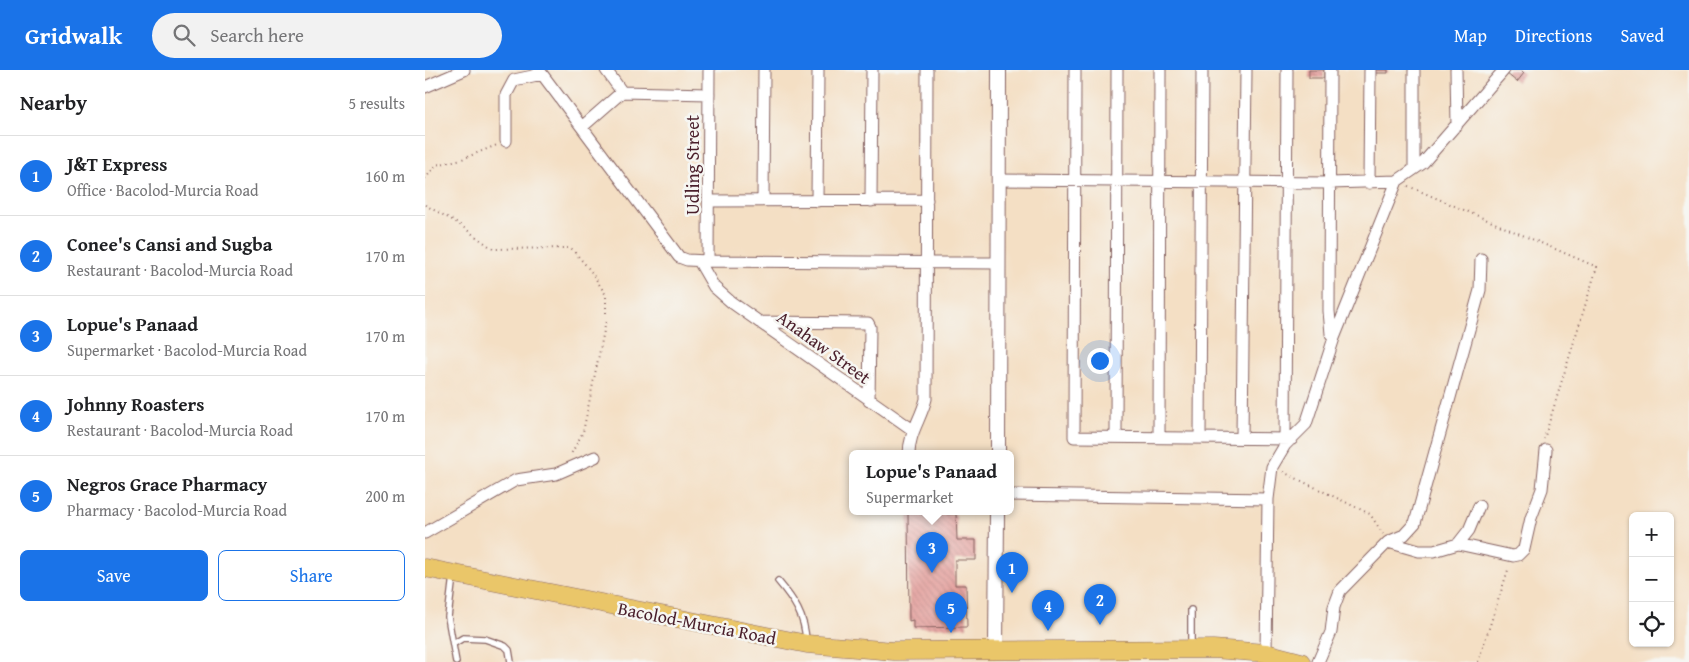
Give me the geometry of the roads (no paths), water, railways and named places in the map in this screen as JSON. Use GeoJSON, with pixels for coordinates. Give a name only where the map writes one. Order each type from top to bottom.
{"type":"FeatureCollection","features":[{"type":"Feature","properties":{"kind":"main road","name":"Bacolod-Murcia Road"},"geometry":{"type":"LineString","coordinates":[[425,568],[807,644],[893,656],[995,649],[1191,649],[1266,653],[1301,662]]}},
{"type":"Feature","properties":{"kind":"street"},"geometry":{"type":"LineString","coordinates":[[425,87],[464,70]]}},
{"type":"Feature","properties":{"kind":"street"},"geometry":{"type":"LineString","coordinates":[[607,70],[622,92]]}},
{"type":"Feature","properties":{"kind":"street","name":"Udling Street"},"geometry":{"type":"LineString","coordinates":[[704,261],[710,201],[709,70]]}},
{"type":"Feature","properties":{"kind":"street"},"geometry":{"type":"LineString","coordinates":[[763,70],[763,200]]}},
{"type":"Feature","properties":{"kind":"street"},"geometry":{"type":"LineString","coordinates":[[817,201],[818,70]]}},
{"type":"Feature","properties":{"kind":"street"},"geometry":{"type":"LineString","coordinates":[[871,70],[871,201]]}},
{"type":"Feature","properties":{"kind":"street"},"geometry":{"type":"LineString","coordinates":[[910,450],[913,430],[922,415],[926,399],[927,70]]}},
{"type":"Feature","properties":{"kind":"street"},"geometry":{"type":"LineString","coordinates":[[998,450],[999,70]]}},
{"type":"Feature","properties":{"kind":"street"},"geometry":{"type":"LineString","coordinates":[[1075,70],[1074,437],[1288,438]]}},
{"type":"Feature","properties":{"kind":"street"},"geometry":{"type":"LineString","coordinates":[[1116,436],[1117,70]]}},
{"type":"Feature","properties":{"kind":"street"},"geometry":{"type":"LineString","coordinates":[[1159,437],[1160,70]]}},
{"type":"Feature","properties":{"kind":"street"},"geometry":{"type":"LineString","coordinates":[[1200,437],[1202,70]]}},
{"type":"Feature","properties":{"kind":"street"},"geometry":{"type":"LineString","coordinates":[[1242,437],[1246,70]]}},
{"type":"Feature","properties":{"kind":"street"},"geometry":{"type":"LineString","coordinates":[[1287,70],[1288,438]]}},
{"type":"Feature","properties":{"kind":"street"},"geometry":{"type":"LineString","coordinates":[[1330,70],[1329,311],[1331,334],[1335,338]]}},
{"type":"Feature","properties":{"kind":"street"},"geometry":{"type":"LineString","coordinates":[[1369,183],[1370,70]]}},
{"type":"Feature","properties":{"kind":"street"},"geometry":{"type":"LineString","coordinates":[[1414,70],[1414,169]]}},
{"type":"Feature","properties":{"kind":"street"},"geometry":{"type":"LineString","coordinates":[[1456,70],[1457,125]]}},
{"type":"Feature","properties":{"kind":"street"},"geometry":{"type":"LineString","coordinates":[[999,180],[1160,183],[1369,183],[1397,181],[1423,163],[1504,70]]}},
{"type":"Feature","properties":{"kind":"street"},"geometry":{"type":"LineString","coordinates":[[506,142],[508,89],[514,80],[541,72],[679,257],[704,261],[927,261],[998,263]]}},
{"type":"Feature","properties":{"kind":"street"},"geometry":{"type":"LineString","coordinates":[[582,127],[622,92],[709,94]]}},
{"type":"Feature","properties":{"kind":"street"},"geometry":{"type":"LineString","coordinates":[[1266,653],[1268,499],[1272,467],[1288,438],[1306,424],[1335,338],[1397,181]]}},
{"type":"Feature","properties":{"kind":"street"},"geometry":{"type":"LineString","coordinates":[[710,201],[927,200]]}},
{"type":"Feature","properties":{"kind":"street"},"geometry":{"type":"LineString","coordinates":[[1318,662],[1331,632],[1336,599],[1340,591],[1388,542],[1404,535],[1415,522],[1480,290],[1481,259]]}},
{"type":"Feature","properties":{"kind":"street","name":"Anahaw Street"},"geometry":{"type":"LineString","coordinates":[[704,261],[714,287],[759,322],[869,401],[913,430]]}},
{"type":"Feature","properties":{"kind":"street"},"geometry":{"type":"LineString","coordinates":[[759,322],[868,323],[870,327],[869,401]]}},
{"type":"Feature","properties":{"kind":"street"},"geometry":{"type":"LineString","coordinates":[[1388,542],[1419,551],[1434,551],[1458,544],[1513,556],[1518,555],[1524,549],[1531,518],[1542,488],[1544,448]]}},
{"type":"Feature","properties":{"kind":"street"},"geometry":{"type":"LineString","coordinates":[[425,533],[516,480],[528,476],[550,475],[595,457]]}},
{"type":"Feature","properties":{"kind":"street"},"geometry":{"type":"LineString","coordinates":[[1014,495],[1268,499]]}},
{"type":"Feature","properties":{"kind":"street"},"geometry":{"type":"LineString","coordinates":[[1458,544],[1469,530],[1479,506]]}},
{"type":"Feature","properties":{"kind":"street"},"geometry":{"type":"LineString","coordinates":[[995,649],[997,515]]}},
{"type":"Feature","properties":{"kind":"lane"},"geometry":{"type":"LineString","coordinates":[[453,574],[448,617],[456,662]]}},
{"type":"Feature","properties":{"kind":"lane"},"geometry":{"type":"LineString","coordinates":[[778,581],[797,603],[806,628],[807,644]]}},
{"type":"Feature","properties":{"kind":"lane"},"geometry":{"type":"LineString","coordinates":[[1191,610],[1191,649]]}},
{"type":"Feature","properties":{"kind":"lane"},"geometry":{"type":"LineString","coordinates":[[453,644],[463,638],[485,639],[505,646],[509,650],[511,662]]}},
{"type":"Feature","properties":{"kind":"place","name":"Lopue's Panaad"},"geometry":{"type":"Point","coordinates":[932,573]}},
{"type":"Feature","properties":{"kind":"place","name":"J&T Express"},"geometry":{"type":"Point","coordinates":[1012,593]}},
{"type":"Feature","properties":{"kind":"place","name":"Conee's Cansi and Sugba"},"geometry":{"type":"Point","coordinates":[1100,625]}},
{"type":"Feature","properties":{"kind":"place","name":"Johnny Roasters"},"geometry":{"type":"Point","coordinates":[1048,631]}},
{"type":"Feature","properties":{"kind":"place","name":"Negros Grace Pharmacy"},"geometry":{"type":"Point","coordinates":[951,633]}}]}
